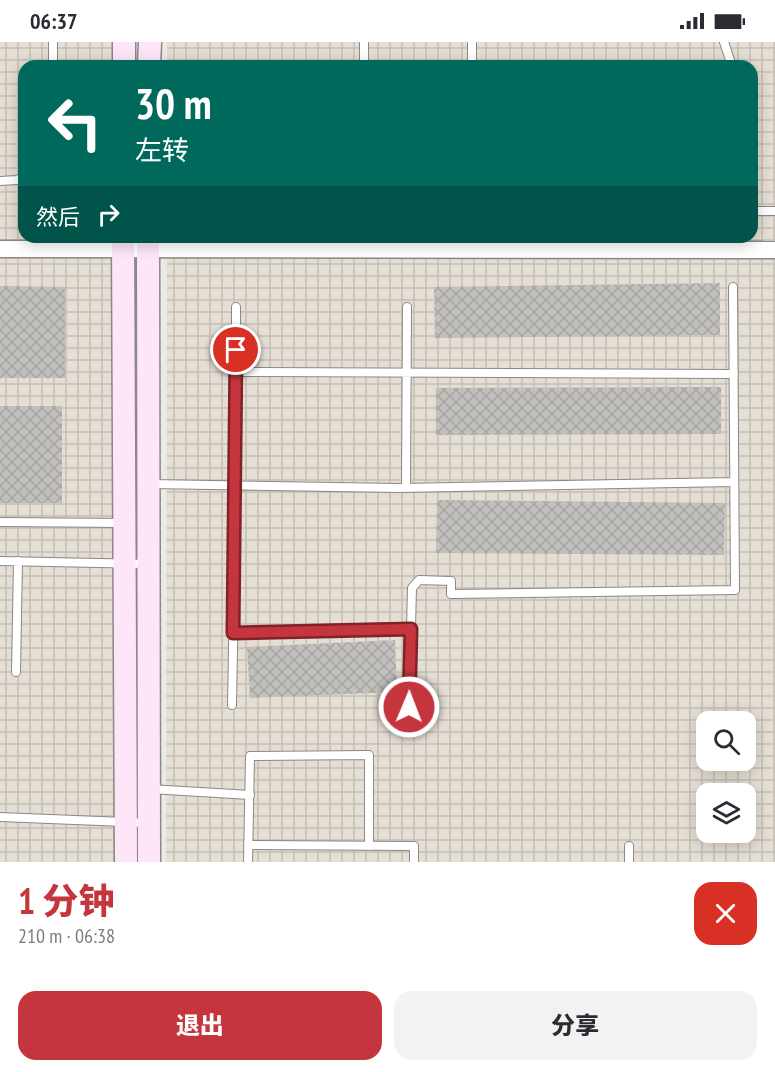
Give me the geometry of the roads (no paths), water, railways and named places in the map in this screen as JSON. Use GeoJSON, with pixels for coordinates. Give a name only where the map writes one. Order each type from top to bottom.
{"type":"FeatureCollection","features":[{"type":"Feature","properties":{"kind":"street"},"geometry":{"type":"LineString","coordinates":[[124,42],[124,60]]}},
{"type":"Feature","properties":{"kind":"street"},"geometry":{"type":"LineString","coordinates":[[149,60],[150,42]]}},
{"type":"Feature","properties":{"kind":"street"},"geometry":{"type":"LineString","coordinates":[[123,243],[136,483],[149,564],[149,862]]}},
{"type":"Feature","properties":{"kind":"street"},"geometry":{"type":"LineString","coordinates":[[0,249],[123,243],[364,243],[775,250]]}},
{"type":"Feature","properties":{"kind":"street"},"geometry":{"type":"LineString","coordinates":[[126,862],[124,523],[136,483],[148,243]]}},
{"type":"Feature","properties":{"kind":"lane"},"geometry":{"type":"LineString","coordinates":[[53,42],[53,60]]}},
{"type":"Feature","properties":{"kind":"lane"},"geometry":{"type":"LineString","coordinates":[[364,42],[364,60]]}},
{"type":"Feature","properties":{"kind":"lane"},"geometry":{"type":"LineString","coordinates":[[472,42],[472,60]]}},
{"type":"Feature","properties":{"kind":"lane"},"geometry":{"type":"LineString","coordinates":[[724,42],[730,60]]}},
{"type":"Feature","properties":{"kind":"lane"},"geometry":{"type":"LineString","coordinates":[[0,181],[18,179]]}},
{"type":"Feature","properties":{"kind":"lane"},"geometry":{"type":"LineString","coordinates":[[758,211],[775,211]]}},
{"type":"Feature","properties":{"kind":"lane"},"geometry":{"type":"LineString","coordinates":[[409,707],[412,588],[419,579],[451,581],[451,594],[735,590],[733,287]]}},
{"type":"Feature","properties":{"kind":"lane"},"geometry":{"type":"LineString","coordinates":[[232,705],[236,307]]}},
{"type":"Feature","properties":{"kind":"lane"},"geometry":{"type":"LineString","coordinates":[[406,488],[407,307]]}},
{"type":"Feature","properties":{"kind":"lane"},"geometry":{"type":"LineString","coordinates":[[236,372],[734,374]]}},
{"type":"Feature","properties":{"kind":"lane"},"geometry":{"type":"LineString","coordinates":[[136,483],[406,488],[734,482]]}},
{"type":"Feature","properties":{"kind":"lane"},"geometry":{"type":"LineString","coordinates":[[0,522],[124,523]]}},
{"type":"Feature","properties":{"kind":"lane"},"geometry":{"type":"LineString","coordinates":[[0,561],[149,564]]}},
{"type":"Feature","properties":{"kind":"lane"},"geometry":{"type":"LineString","coordinates":[[16,672],[18,561]]}},
{"type":"Feature","properties":{"kind":"lane"},"geometry":{"type":"LineString","coordinates":[[233,633],[411,629]]}},
{"type":"Feature","properties":{"kind":"lane"},"geometry":{"type":"LineString","coordinates":[[248,862],[250,756],[369,755],[369,846]]}},
{"type":"Feature","properties":{"kind":"lane"},"geometry":{"type":"LineString","coordinates":[[126,789],[250,795]]}},
{"type":"Feature","properties":{"kind":"lane"},"geometry":{"type":"LineString","coordinates":[[0,817],[126,820],[149,823]]}},
{"type":"Feature","properties":{"kind":"lane"},"geometry":{"type":"LineString","coordinates":[[248,845],[414,846],[414,862]]}},
{"type":"Feature","properties":{"kind":"lane"},"geometry":{"type":"LineString","coordinates":[[629,846],[629,862]]}}]}
